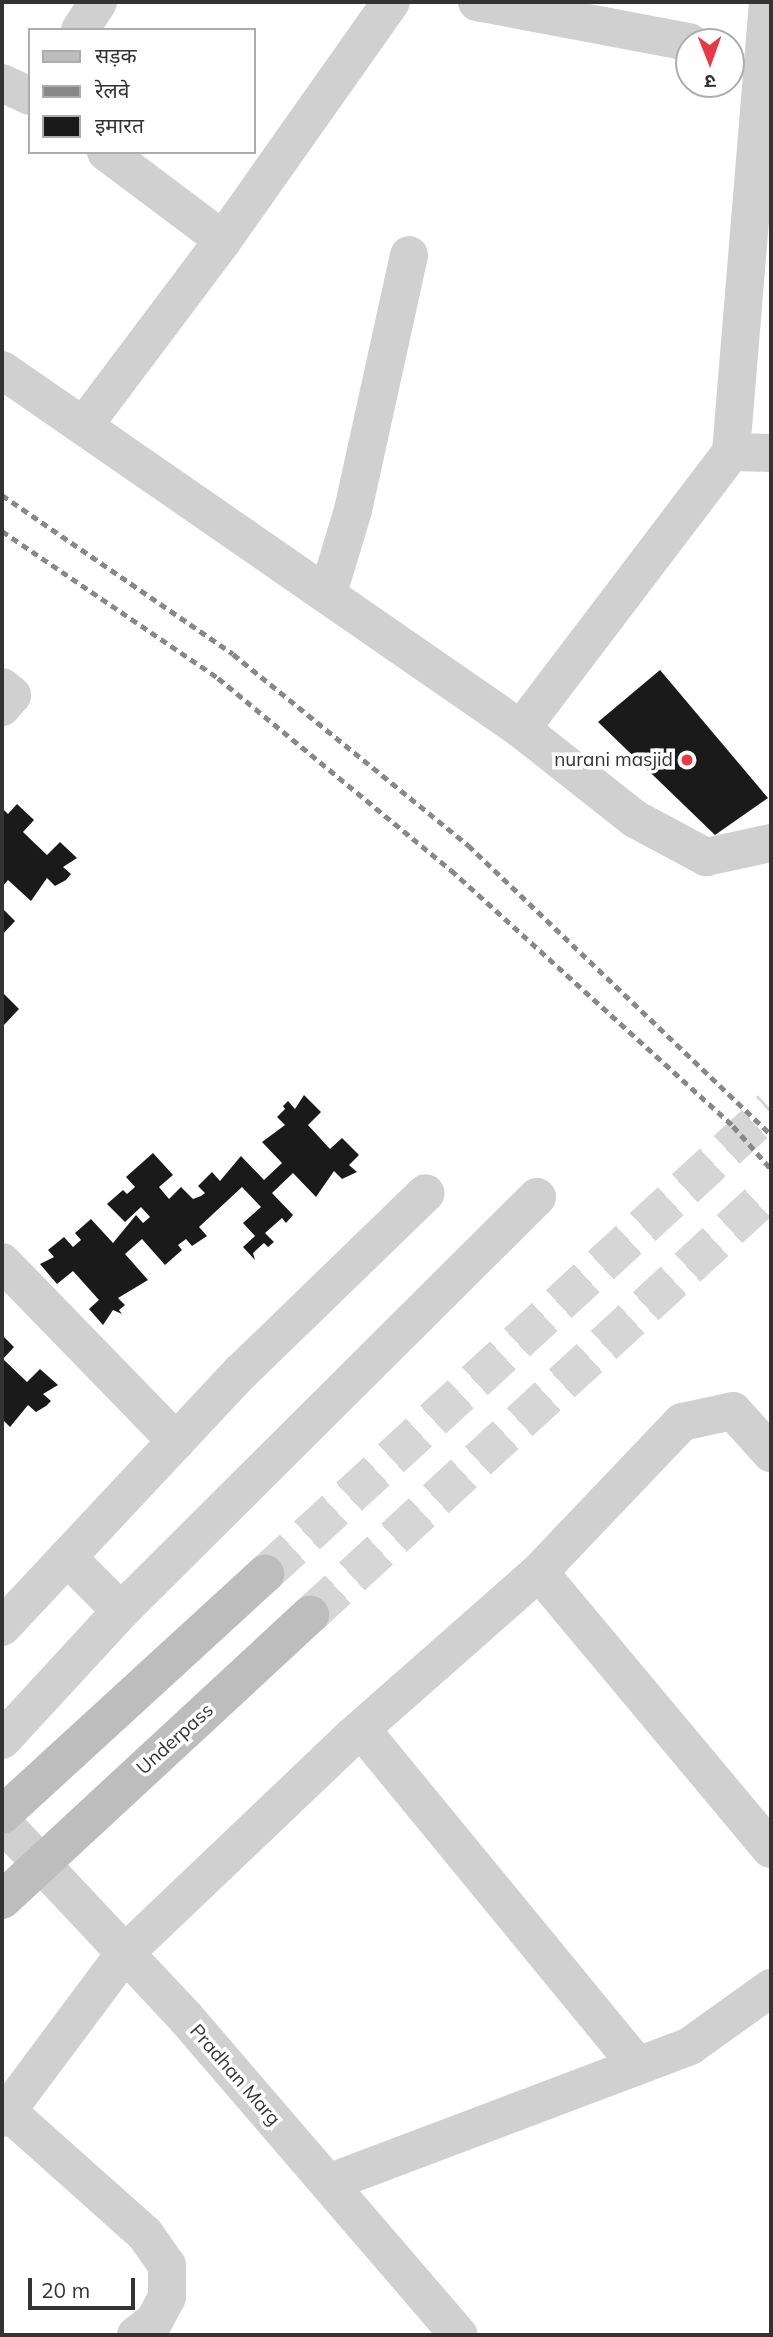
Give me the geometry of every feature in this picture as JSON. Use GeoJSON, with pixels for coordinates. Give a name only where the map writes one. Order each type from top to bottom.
{"type":"FeatureCollection","features":[{"type":"Feature","properties":{"kind":"main road"},"geometry":{"type":"LineString","coordinates":[[2,1815],[265,1574]]}},
{"type":"Feature","properties":{"kind":"main road","name":"Underpass"},"geometry":{"type":"LineString","coordinates":[[2,1900],[310,1615]]}},
{"type":"Feature","properties":{"kind":"street"},"geometry":{"type":"LineString","coordinates":[[81,28],[98,2]]}},
{"type":"Feature","properties":{"kind":"street"},"geometry":{"type":"LineString","coordinates":[[85,424],[223,240],[391,2]]}},
{"type":"Feature","properties":{"kind":"street"},"geometry":{"type":"LineString","coordinates":[[477,2],[675,39]]}},
{"type":"Feature","properties":{"kind":"street"},"geometry":{"type":"LineString","coordinates":[[521,729],[731,452],[755,55],[768,2]]}},
{"type":"Feature","properties":{"kind":"street"},"geometry":{"type":"LineString","coordinates":[[2,83],[28,95]]}},
{"type":"Feature","properties":{"kind":"street"},"geometry":{"type":"LineString","coordinates":[[109,154],[223,240]]}},
{"type":"Feature","properties":{"kind":"street"},"geometry":{"type":"LineString","coordinates":[[328,593],[353,510],[409,256]]}},
{"type":"Feature","properties":{"kind":"street"},"geometry":{"type":"LineString","coordinates":[[2,370],[85,424],[328,593],[414,658],[521,729],[635,819],[706,857],[771,843]]}},
{"type":"Feature","properties":{"kind":"street"},"geometry":{"type":"LineString","coordinates":[[731,452],[771,453]]}},
{"type":"Feature","properties":{"kind":"street"},"geometry":{"type":"LineString","coordinates":[[2,687],[12,695],[2,706]]}},
{"type":"Feature","properties":{"kind":"street"},"geometry":{"type":"LineString","coordinates":[[2,1627],[241,1372],[426,1193]]}},
{"type":"Feature","properties":{"kind":"street"},"geometry":{"type":"LineString","coordinates":[[2,1740],[121,1611],[537,1197]]}},
{"type":"Feature","properties":{"kind":"street"},"geometry":{"type":"LineString","coordinates":[[2,1262],[176,1441]]}},
{"type":"Feature","properties":{"kind":"street"},"geometry":{"type":"LineString","coordinates":[[136,2335],[154,2321],[167,2297],[167,2265],[145,2234],[5,2115],[125,1953],[361,1729],[539,1573],[682,1422],[733,1411],[771,1453]]}},
{"type":"Feature","properties":{"kind":"street"},"geometry":{"type":"LineString","coordinates":[[67,1557],[121,1611]]}},
{"type":"Feature","properties":{"kind":"street"},"geometry":{"type":"LineString","coordinates":[[539,1573],[771,1849]]}},
{"type":"Feature","properties":{"kind":"street"},"geometry":{"type":"LineString","coordinates":[[361,1729],[638,2066]]}},
{"type":"Feature","properties":{"kind":"street","name":"Pradhan Marg"},"geometry":{"type":"LineString","coordinates":[[2,1822],[125,1953],[459,2335]]}},
{"type":"Feature","properties":{"kind":"street"},"geometry":{"type":"LineString","coordinates":[[328,2183],[690,2046],[771,1988]]}},
{"type":"Feature","properties":{"kind":"building","name":"nurani masjid"},"geometry":{"type":"Polygon","coordinates":[[[660,670],[768,798],[715,835],[598,722],[660,670]]]}},
{"type":"Feature","properties":{"kind":"building"},"geometry":{"type":"Polygon","coordinates":[[[17,804],[34,820],[23,832],[47,855],[60,842],[77,858],[63,867],[71,874],[66,880],[55,886],[47,878],[31,901],[8,880],[2,887],[2,808],[8,814],[17,804]]]}},
{"type":"Feature","properties":{"kind":"building"},"geometry":{"type":"Polygon","coordinates":[[[2,908],[15,921],[2,935],[2,908]]]}},
{"type":"Feature","properties":{"kind":"building"},"geometry":{"type":"Polygon","coordinates":[[[2,992],[19,1009],[2,1027],[2,992]]]}},
{"type":"Feature","properties":{"kind":"building"},"geometry":{"type":"Polygon","coordinates":[[[304,1095],[321,1112],[308,1125],[330,1149],[342,1138],[359,1155],[349,1165],[357,1172],[342,1179],[334,1171],[316,1197],[293,1173],[272,1193],[293,1215],[286,1223],[282,1218],[265,1233],[274,1242],[268,1247],[264,1243],[253,1253],[255,1260],[243,1247],[255,1236],[243,1223],[261,1207],[242,1187],[199,1227],[207,1236],[192,1246],[186,1239],[178,1245],[182,1250],[165,1265],[142,1239],[125,1254],[148,1280],[118,1298],[125,1305],[119,1310],[122,1314],[113,1310],[103,1325],[89,1309],[99,1300],[73,1271],[57,1284],[40,1264],[54,1257],[48,1250],[64,1237],[73,1247],[81,1240],[75,1233],[91,1219],[113,1243],[136,1215],[143,1223],[150,1217],[141,1207],[125,1222],[107,1204],[123,1190],[127,1194],[135,1187],[126,1177],[153,1153],[173,1175],[159,1187],[169,1199],[181,1187],[193,1199],[201,1196],[205,1193],[198,1186],[212,1172],[220,1181],[241,1156],[264,1180],[282,1163],[262,1142],[285,1125],[277,1117],[285,1109],[283,1106],[288,1101],[295,1109],[304,1095]]]}},
{"type":"Feature","properties":{"kind":"building"},"geometry":{"type":"Polygon","coordinates":[[[2,1335],[14,1347],[3,1359],[27,1382],[40,1369],[58,1385],[43,1394],[51,1401],[46,1406],[36,1412],[28,1405],[10,1427],[2,1419],[2,1335]]]}},
{"type":"Feature","properties":{"kind":"tunnel"},"geometry":{"type":"LineString","coordinates":[[265,1574],[771,1109]]}},
{"type":"Feature","properties":{"kind":"tunnel"},"geometry":{"type":"LineString","coordinates":[[310,1615],[771,1191]]}},
{"type":"Feature","properties":{"kind":"railway"},"geometry":{"type":"LineString","coordinates":[[2,495],[233,654],[468,845],[771,1135]]}},
{"type":"Feature","properties":{"kind":"railway"},"geometry":{"type":"LineString","coordinates":[[2,531],[218,678],[451,870],[733,1126],[771,1169]]}},
{"type":"Feature","properties":{"kind":"place","name":"nurani masjid"},"geometry":{"type":"Point","coordinates":[687,760]}}]}
